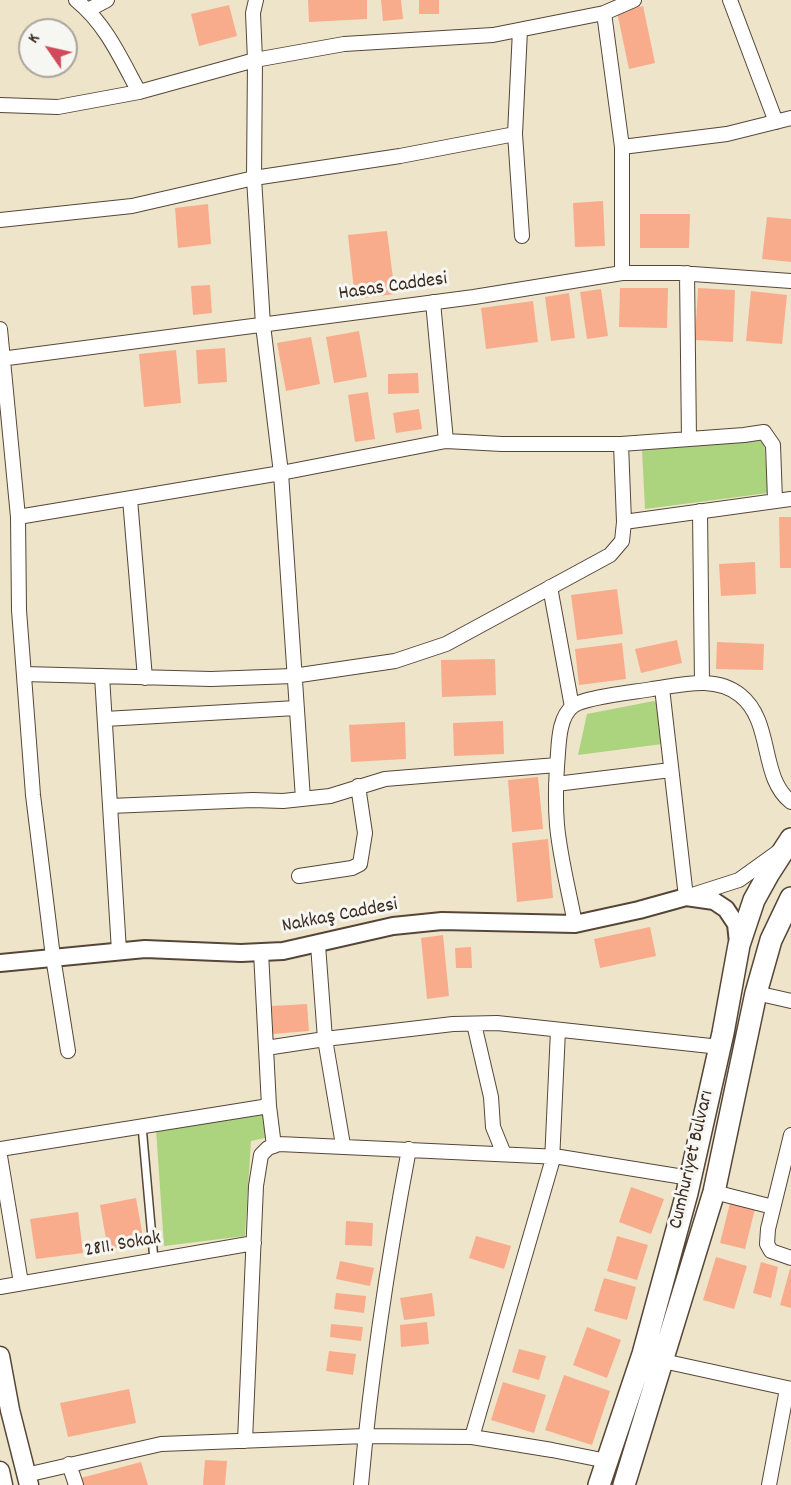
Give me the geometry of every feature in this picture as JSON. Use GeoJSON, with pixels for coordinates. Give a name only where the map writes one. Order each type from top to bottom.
{"type":"FeatureCollection","features":[{"type":"Feature","properties":{"kind":"main road","name":"Cumhuriyet Bulvarı"},"geometry":{"type":"LineString","coordinates":[[599,1485],[643,1354],[690,1178],[720,1047],[739,945],[750,909],[789,842]]}},
{"type":"Feature","properties":{"kind":"main road","name":"Cumhuriyet Bulvarı"},"geometry":{"type":"LineString","coordinates":[[624,1485],[714,1192],[756,993],[771,940],[791,898]]}},
{"type":"Feature","properties":{"kind":"main road"},"geometry":{"type":"LineString","coordinates":[[750,909],[750,924],[753,929],[765,933],[777,926]]}},
{"type":"Feature","properties":{"kind":"main road"},"geometry":{"type":"LineString","coordinates":[[0,1356],[10,1410],[28,1480]]}},
{"type":"Feature","properties":{"kind":"main road"},"geometry":{"type":"LineString","coordinates":[[0,1471],[3,1485]]}},
{"type":"Feature","properties":{"kind":"street"},"geometry":{"type":"LineString","coordinates":[[76,0],[88,10],[108,36],[139,93]]}},
{"type":"Feature","properties":{"kind":"street"},"geometry":{"type":"LineString","coordinates":[[88,10],[107,0]]}},
{"type":"Feature","properties":{"kind":"street"},"geometry":{"type":"LineString","coordinates":[[256,0],[253,13],[254,178],[263,325],[281,473],[303,799]]}},
{"type":"Feature","properties":{"kind":"street"},"geometry":{"type":"LineString","coordinates":[[0,105],[58,107],[139,93],[255,60],[344,44],[493,35],[604,13],[634,0]]}},
{"type":"Feature","properties":{"kind":"street"},"geometry":{"type":"LineString","coordinates":[[730,0],[776,122]]}},
{"type":"Feature","properties":{"kind":"street"},"geometry":{"type":"LineString","coordinates":[[604,13],[622,147],[622,273]]}},
{"type":"Feature","properties":{"kind":"street"},"geometry":{"type":"LineString","coordinates":[[520,30],[515,134],[522,236]]}},
{"type":"Feature","properties":{"kind":"street"},"geometry":{"type":"LineString","coordinates":[[622,147],[727,134],[791,118]]}},
{"type":"Feature","properties":{"kind":"street"},"geometry":{"type":"LineString","coordinates":[[0,220],[132,206],[254,178],[400,156],[515,134]]}},
{"type":"Feature","properties":{"kind":"street","name":"Hasas Caddesi"},"geometry":{"type":"LineString","coordinates":[[1,359],[432,302],[622,273],[687,273],[791,281]]}},
{"type":"Feature","properties":{"kind":"street"},"geometry":{"type":"LineString","coordinates":[[687,273],[689,439]]}},
{"type":"Feature","properties":{"kind":"street"},"geometry":{"type":"LineString","coordinates":[[432,302],[446,441]]}},
{"type":"Feature","properties":{"kind":"street"},"geometry":{"type":"LineString","coordinates":[[0,329],[1,359],[18,517],[20,610],[33,795],[53,957],[68,1051]]}},
{"type":"Feature","properties":{"kind":"street"},"geometry":{"type":"LineString","coordinates":[[18,517],[281,473],[446,441],[502,444],[621,444],[764,432],[773,445],[775,500]]}},
{"type":"Feature","properties":{"kind":"street"},"geometry":{"type":"LineString","coordinates":[[24,674],[211,679],[293,676],[394,661],[446,644],[610,555],[622,541],[624,522],[621,444]]}},
{"type":"Feature","properties":{"kind":"street"},"geometry":{"type":"LineString","coordinates":[[130,499],[146,678]]}},
{"type":"Feature","properties":{"kind":"street"},"geometry":{"type":"LineString","coordinates":[[624,522],[791,499]]}},
{"type":"Feature","properties":{"kind":"street"},"geometry":{"type":"LineString","coordinates":[[700,511],[702,683]]}},
{"type":"Feature","properties":{"kind":"street"},"geometry":{"type":"LineString","coordinates":[[550,587],[572,707]]}},
{"type":"Feature","properties":{"kind":"street"},"geometry":{"type":"LineString","coordinates":[[102,676],[119,951]]}},
{"type":"Feature","properties":{"kind":"street"},"geometry":{"type":"LineString","coordinates":[[575,924],[558,827],[555,784],[563,722],[572,707],[582,701],[702,683],[721,684],[752,706],[760,724],[775,780],[785,798],[791,802]]}},
{"type":"Feature","properties":{"kind":"street"},"geometry":{"type":"LineString","coordinates":[[662,688],[686,897]]}},
{"type":"Feature","properties":{"kind":"street"},"geometry":{"type":"LineString","coordinates":[[105,719],[296,708]]}},
{"type":"Feature","properties":{"kind":"street"},"geometry":{"type":"LineString","coordinates":[[110,806],[303,799],[330,796],[385,779],[557,765]]}},
{"type":"Feature","properties":{"kind":"street"},"geometry":{"type":"LineString","coordinates":[[555,784],[671,770]]}},
{"type":"Feature","properties":{"kind":"street"},"geometry":{"type":"LineString","coordinates":[[300,876],[360,864],[365,833],[358,786]]}},
{"type":"Feature","properties":{"kind":"street"},"geometry":{"type":"LineString","coordinates":[[686,897],[739,880],[789,842]]}},
{"type":"Feature","properties":{"kind":"street"},"geometry":{"type":"LineString","coordinates":[[686,897],[714,901],[726,909],[736,924],[739,945]]}},
{"type":"Feature","properties":{"kind":"street","name":"Nakkaş Caddesi"},"geometry":{"type":"LineString","coordinates":[[0,963],[145,949],[283,951],[318,945],[393,926],[442,921],[575,924],[686,897]]}},
{"type":"Feature","properties":{"kind":"street"},"geometry":{"type":"LineString","coordinates":[[318,945],[325,1039],[343,1145]]}},
{"type":"Feature","properties":{"kind":"street"},"geometry":{"type":"LineString","coordinates":[[261,952],[269,1106],[274,1146]]}},
{"type":"Feature","properties":{"kind":"street"},"geometry":{"type":"LineString","coordinates":[[756,993],[791,1000]]}},
{"type":"Feature","properties":{"kind":"street"},"geometry":{"type":"LineString","coordinates":[[266,1048],[453,1024],[497,1023],[720,1047]]}},
{"type":"Feature","properties":{"kind":"street"},"geometry":{"type":"LineString","coordinates":[[474,1024],[491,1097],[494,1127],[504,1154]]}},
{"type":"Feature","properties":{"kind":"street"},"geometry":{"type":"LineString","coordinates":[[472,1437],[553,1156],[558,1030]]}},
{"type":"Feature","properties":{"kind":"street"},"geometry":{"type":"LineString","coordinates":[[0,1149],[269,1106]]}},
{"type":"Feature","properties":{"kind":"street"},"geometry":{"type":"LineString","coordinates":[[791,1135],[768,1229],[767,1244],[771,1251],[791,1258]]}},
{"type":"Feature","properties":{"kind":"street"},"geometry":{"type":"LineString","coordinates":[[245,1441],[258,1167],[261,1155],[268,1148],[279,1144],[343,1145],[553,1156],[690,1178]]}},
{"type":"Feature","properties":{"kind":"street"},"geometry":{"type":"LineString","coordinates":[[361,1485],[365,1436],[392,1241],[409,1149]]}},
{"type":"Feature","properties":{"kind":"street"},"geometry":{"type":"LineString","coordinates":[[0,1156],[21,1283]]}},
{"type":"Feature","properties":{"kind":"street"},"geometry":{"type":"LineString","coordinates":[[714,1192],[773,1207]]}},
{"type":"Feature","properties":{"kind":"street","name":"2811. Sokak"},"geometry":{"type":"LineString","coordinates":[[0,1287],[254,1243]]}},
{"type":"Feature","properties":{"kind":"street"},"geometry":{"type":"LineString","coordinates":[[663,1361],[789,1389],[769,1485]]}},
{"type":"Feature","properties":{"kind":"street"},"geometry":{"type":"LineString","coordinates":[[28,1480],[69,1464],[161,1444],[365,1436],[472,1437],[607,1461]]}},
{"type":"Feature","properties":{"kind":"street"},"geometry":{"type":"LineString","coordinates":[[69,1464],[76,1485]]}},
{"type":"Feature","properties":{"kind":"lane"},"geometry":{"type":"LineString","coordinates":[[142,1126],[154,1260]]}},
{"type":"Feature","properties":{"kind":"green space"},"geometry":{"type":"Polygon","coordinates":[[[764,439],[768,493],[645,509],[642,450],[764,439]]]}},
{"type":"Feature","properties":{"kind":"green space"},"geometry":{"type":"Polygon","coordinates":[[[654,701],[659,705],[662,744],[578,755],[587,714],[654,701]]]}},
{"type":"Feature","properties":{"kind":"green space"},"geometry":{"type":"Polygon","coordinates":[[[263,1108],[269,1137],[251,1141],[245,1236],[164,1246],[156,1129],[263,1108]]]}},
{"type":"Feature","properties":{"kind":"building"},"geometry":{"type":"Polygon","coordinates":[[[308,0],[367,0],[367,19],[309,22],[308,0]]]}},
{"type":"Feature","properties":{"kind":"building"},"geometry":{"type":"Polygon","coordinates":[[[381,0],[401,0],[403,19],[383,21],[381,0]]]}},
{"type":"Feature","properties":{"kind":"building"},"geometry":{"type":"Polygon","coordinates":[[[419,0],[439,0],[439,14],[419,14],[419,0]]]}},
{"type":"Feature","properties":{"kind":"building"},"geometry":{"type":"Polygon","coordinates":[[[229,5],[237,36],[199,46],[191,14],[229,5]]]}},
{"type":"Feature","properties":{"kind":"building"},"geometry":{"type":"Polygon","coordinates":[[[643,6],[655,63],[629,69],[617,12],[643,6]]]}},
{"type":"Feature","properties":{"kind":"building"},"geometry":{"type":"Polygon","coordinates":[[[603,201],[605,246],[575,247],[573,203],[603,201]]]}},
{"type":"Feature","properties":{"kind":"building"},"geometry":{"type":"Polygon","coordinates":[[[208,204],[211,244],[178,248],[175,208],[208,204]]]}},
{"type":"Feature","properties":{"kind":"building"},"geometry":{"type":"Polygon","coordinates":[[[640,214],[690,214],[689,248],[640,248],[640,214]]]}},
{"type":"Feature","properties":{"kind":"building"},"geometry":{"type":"Polygon","coordinates":[[[767,217],[791,219],[791,262],[762,259],[767,217]]]}},
{"type":"Feature","properties":{"kind":"building"},"geometry":{"type":"Polygon","coordinates":[[[387,231],[395,294],[355,299],[348,235],[387,231]]]}},
{"type":"Feature","properties":{"kind":"building"},"geometry":{"type":"Polygon","coordinates":[[[210,285],[212,313],[193,315],[191,286],[210,285]]]}},
{"type":"Feature","properties":{"kind":"building"},"geometry":{"type":"Polygon","coordinates":[[[620,288],[668,288],[667,328],[619,327],[620,288]]]}},
{"type":"Feature","properties":{"kind":"building"},"geometry":{"type":"Polygon","coordinates":[[[698,288],[735,290],[733,342],[695,340],[698,288]]]}},
{"type":"Feature","properties":{"kind":"building"},"geometry":{"type":"Polygon","coordinates":[[[601,289],[608,336],[587,339],[580,292],[601,289]]]}},
{"type":"Feature","properties":{"kind":"building"},"geometry":{"type":"Polygon","coordinates":[[[751,291],[787,295],[782,344],[746,341],[751,291]]]}},
{"type":"Feature","properties":{"kind":"building"},"geometry":{"type":"Polygon","coordinates":[[[569,293],[575,338],[551,341],[545,297],[569,293]]]}},
{"type":"Feature","properties":{"kind":"building"},"geometry":{"type":"Polygon","coordinates":[[[533,301],[538,342],[486,349],[481,308],[533,301]]]}},
{"type":"Feature","properties":{"kind":"building"},"geometry":{"type":"Polygon","coordinates":[[[359,331],[367,377],[334,383],[326,337],[359,331]]]}},
{"type":"Feature","properties":{"kind":"building"},"geometry":{"type":"Polygon","coordinates":[[[311,337],[320,384],[286,391],[277,343],[311,337]]]}},
{"type":"Feature","properties":{"kind":"building"},"geometry":{"type":"Polygon","coordinates":[[[225,348],[227,382],[198,384],[196,350],[225,348]]]}},
{"type":"Feature","properties":{"kind":"building"},"geometry":{"type":"Polygon","coordinates":[[[176,350],[181,403],[144,407],[139,354],[176,350]]]}},
{"type":"Feature","properties":{"kind":"building"},"geometry":{"type":"Polygon","coordinates":[[[418,373],[419,393],[388,394],[388,374],[418,373]]]}},
{"type":"Feature","properties":{"kind":"building"},"geometry":{"type":"Polygon","coordinates":[[[368,392],[375,439],[355,442],[348,395],[368,392]]]}},
{"type":"Feature","properties":{"kind":"building"},"geometry":{"type":"Polygon","coordinates":[[[419,409],[422,429],[396,433],[393,413],[419,409]]]}},
{"type":"Feature","properties":{"kind":"building"},"geometry":{"type":"Polygon","coordinates":[[[779,517],[791,517],[791,568],[780,568],[779,517]]]}},
{"type":"Feature","properties":{"kind":"building"},"geometry":{"type":"Polygon","coordinates":[[[755,562],[756,594],[721,596],[719,564],[755,562]]]}},
{"type":"Feature","properties":{"kind":"building"},"geometry":{"type":"Polygon","coordinates":[[[617,589],[623,634],[577,640],[571,595],[617,589]]]}},
{"type":"Feature","properties":{"kind":"building"},"geometry":{"type":"Polygon","coordinates":[[[677,640],[682,663],[641,673],[635,649],[677,640]]]}},
{"type":"Feature","properties":{"kind":"building"},"geometry":{"type":"Polygon","coordinates":[[[717,642],[764,644],[763,670],[716,669],[717,642]]]}},
{"type":"Feature","properties":{"kind":"building"},"geometry":{"type":"Polygon","coordinates":[[[622,643],[626,679],[579,685],[575,649],[622,643]]]}},
{"type":"Feature","properties":{"kind":"building"},"geometry":{"type":"Polygon","coordinates":[[[495,659],[496,695],[442,697],[441,660],[495,659]]]}},
{"type":"Feature","properties":{"kind":"building"},"geometry":{"type":"Polygon","coordinates":[[[503,721],[504,754],[454,756],[453,723],[503,721]]]}},
{"type":"Feature","properties":{"kind":"building"},"geometry":{"type":"Polygon","coordinates":[[[405,722],[406,759],[351,762],[349,725],[405,722]]]}},
{"type":"Feature","properties":{"kind":"building"},"geometry":{"type":"Polygon","coordinates":[[[538,777],[543,829],[512,832],[508,780],[538,777]]]}},
{"type":"Feature","properties":{"kind":"building"},"geometry":{"type":"Polygon","coordinates":[[[548,839],[553,898],[517,902],[512,843],[548,839]]]}},
{"type":"Feature","properties":{"kind":"building"},"geometry":{"type":"Polygon","coordinates":[[[650,927],[656,956],[600,968],[594,939],[650,927]]]}},
{"type":"Feature","properties":{"kind":"building"},"geometry":{"type":"Polygon","coordinates":[[[443,935],[449,996],[427,999],[421,938],[443,935]]]}},
{"type":"Feature","properties":{"kind":"building"},"geometry":{"type":"Polygon","coordinates":[[[471,947],[472,968],[456,968],[455,948],[471,947]]]}},
{"type":"Feature","properties":{"kind":"building"},"geometry":{"type":"Polygon","coordinates":[[[307,1004],[309,1031],[273,1034],[272,1006],[307,1004]]]}},
{"type":"Feature","properties":{"kind":"building"},"geometry":{"type":"Polygon","coordinates":[[[631,1187],[664,1199],[651,1234],[619,1222],[631,1187]]]}},
{"type":"Feature","properties":{"kind":"building"},"geometry":{"type":"Polygon","coordinates":[[[136,1198],[144,1243],[108,1250],[100,1205],[136,1198]]]}},
{"type":"Feature","properties":{"kind":"building"},"geometry":{"type":"Polygon","coordinates":[[[730,1203],[755,1209],[745,1249],[720,1243],[730,1203]]]}},
{"type":"Feature","properties":{"kind":"building"},"geometry":{"type":"Polygon","coordinates":[[[78,1212],[83,1253],[36,1259],[30,1219],[78,1212]]]}},
{"type":"Feature","properties":{"kind":"building"},"geometry":{"type":"Polygon","coordinates":[[[346,1221],[373,1223],[372,1246],[345,1245],[346,1221]]]}},
{"type":"Feature","properties":{"kind":"building"},"geometry":{"type":"Polygon","coordinates":[[[476,1236],[511,1246],[504,1269],[469,1258],[476,1236]]]}},
{"type":"Feature","properties":{"kind":"building"},"geometry":{"type":"Polygon","coordinates":[[[617,1236],[648,1245],[637,1280],[607,1271],[617,1236]]]}},
{"type":"Feature","properties":{"kind":"building"},"geometry":{"type":"Polygon","coordinates":[[[716,1257],[747,1266],[734,1309],[703,1300],[716,1257]]]}},
{"type":"Feature","properties":{"kind":"building"},"geometry":{"type":"Polygon","coordinates":[[[340,1261],[374,1268],[370,1286],[336,1279],[340,1261]]]}},
{"type":"Feature","properties":{"kind":"building"},"geometry":{"type":"Polygon","coordinates":[[[761,1262],[778,1267],[771,1298],[753,1293],[761,1262]]]}},
{"type":"Feature","properties":{"kind":"building"},"geometry":{"type":"Polygon","coordinates":[[[791,1269],[791,1308],[780,1305],[791,1269]]]}},
{"type":"Feature","properties":{"kind":"building"},"geometry":{"type":"Polygon","coordinates":[[[604,1278],[636,1287],[627,1320],[594,1311],[604,1278]]]}},
{"type":"Feature","properties":{"kind":"building"},"geometry":{"type":"Polygon","coordinates":[[[336,1293],[366,1296],[364,1313],[334,1309],[336,1293]]]}},
{"type":"Feature","properties":{"kind":"building"},"geometry":{"type":"Polygon","coordinates":[[[432,1293],[435,1316],[404,1320],[400,1298],[432,1293]]]}},
{"type":"Feature","properties":{"kind":"building"},"geometry":{"type":"Polygon","coordinates":[[[427,1322],[429,1344],[401,1347],[400,1325],[427,1322]]]}},
{"type":"Feature","properties":{"kind":"building"},"geometry":{"type":"Polygon","coordinates":[[[331,1324],[363,1327],[361,1341],[330,1337],[331,1324]]]}},
{"type":"Feature","properties":{"kind":"building"},"geometry":{"type":"Polygon","coordinates":[[[587,1327],[621,1340],[607,1378],[573,1365],[587,1327]]]}},
{"type":"Feature","properties":{"kind":"building"},"geometry":{"type":"Polygon","coordinates":[[[519,1349],[546,1356],[539,1380],[512,1372],[519,1349]]]}},
{"type":"Feature","properties":{"kind":"building"},"geometry":{"type":"Polygon","coordinates":[[[329,1351],[356,1354],[353,1375],[326,1371],[329,1351]]]}},
{"type":"Feature","properties":{"kind":"building"},"geometry":{"type":"Polygon","coordinates":[[[564,1375],[610,1391],[592,1445],[545,1430],[564,1375]]]}},
{"type":"Feature","properties":{"kind":"building"},"geometry":{"type":"Polygon","coordinates":[[[503,1382],[546,1395],[534,1433],[491,1420],[503,1382]]]}},
{"type":"Feature","properties":{"kind":"building"},"geometry":{"type":"Polygon","coordinates":[[[129,1389],[136,1423],[68,1437],[60,1403],[129,1389]]]}},
{"type":"Feature","properties":{"kind":"building"},"geometry":{"type":"Polygon","coordinates":[[[205,1460],[227,1461],[225,1485],[203,1485],[205,1460]]]}},
{"type":"Feature","properties":{"kind":"building"},"geometry":{"type":"Polygon","coordinates":[[[141,1462],[148,1485],[83,1485],[81,1478],[141,1462]]]}}]}
